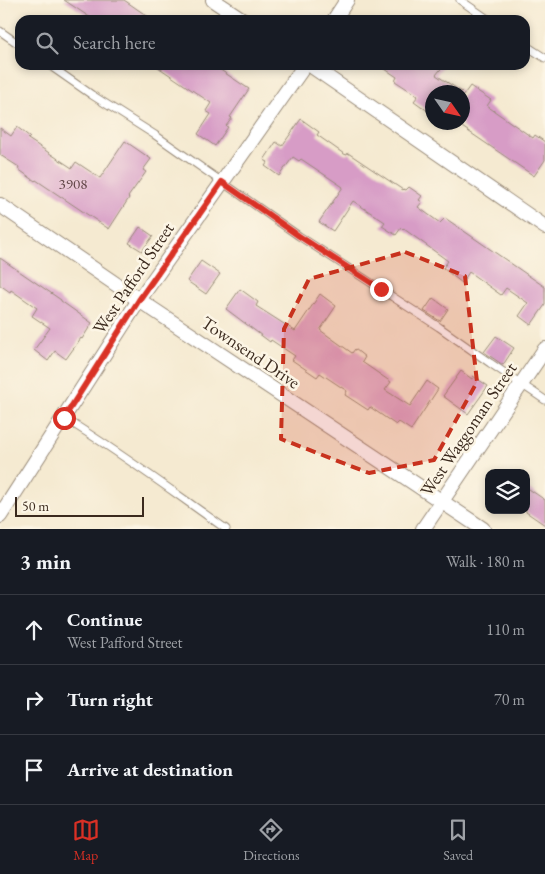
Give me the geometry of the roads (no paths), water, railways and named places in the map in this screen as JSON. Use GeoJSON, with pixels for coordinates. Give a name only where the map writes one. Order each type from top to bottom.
{"type":"FeatureCollection","features":[{"type":"Feature","properties":{"kind":"street"},"geometry":{"type":"LineString","coordinates":[[213,0],[236,15]]}},
{"type":"Feature","properties":{"kind":"street"},"geometry":{"type":"LineString","coordinates":[[337,15],[347,0]]}},
{"type":"Feature","properties":{"kind":"street","name":"West Pafford Street"},"geometry":{"type":"LineString","coordinates":[[0,516],[139,300],[301,70]]}},
{"type":"Feature","properties":{"kind":"street"},"geometry":{"type":"LineString","coordinates":[[317,70],[545,227]]}},
{"type":"Feature","properties":{"kind":"street","name":"Townsend Drive"},"geometry":{"type":"LineString","coordinates":[[0,205],[483,529]]}},
{"type":"Feature","properties":{"kind":"street","name":"West Waggoman Street"},"geometry":{"type":"LineString","coordinates":[[422,529],[545,349]]}},
{"type":"Feature","properties":{"kind":"lane"},"geometry":{"type":"LineString","coordinates":[[460,0],[482,15]]}},
{"type":"Feature","properties":{"kind":"lane"},"geometry":{"type":"LineString","coordinates":[[0,31],[15,42]]}},
{"type":"Feature","properties":{"kind":"lane"},"geometry":{"type":"LineString","coordinates":[[530,48],[545,58]]}},
{"type":"Feature","properties":{"kind":"lane"},"geometry":{"type":"LineString","coordinates":[[56,70],[155,135],[299,236],[440,327],[545,400]]}},
{"type":"Feature","properties":{"kind":"lane"},"geometry":{"type":"LineString","coordinates":[[64,418],[122,454],[226,529]]}}]}
